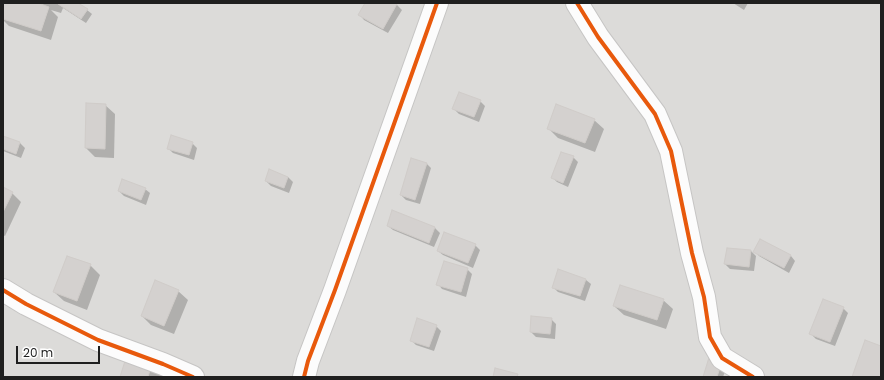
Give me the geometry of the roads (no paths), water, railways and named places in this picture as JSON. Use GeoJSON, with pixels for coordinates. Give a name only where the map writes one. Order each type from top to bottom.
{"type":"FeatureCollection","features":[{"type":"Feature","properties":{"kind":"street"},"geometry":{"type":"LineString","coordinates":[[304,377],[308,361],[335,290],[437,3]]}},
{"type":"Feature","properties":{"kind":"street"},"geometry":{"type":"LineString","coordinates":[[577,3],[598,37],[655,114],[671,151],[692,253],[704,297],[710,337],[722,358],[753,377]]}},
{"type":"Feature","properties":{"kind":"street"},"geometry":{"type":"LineString","coordinates":[[3,290],[26,304],[98,340],[164,364],[193,377]]}}]}
